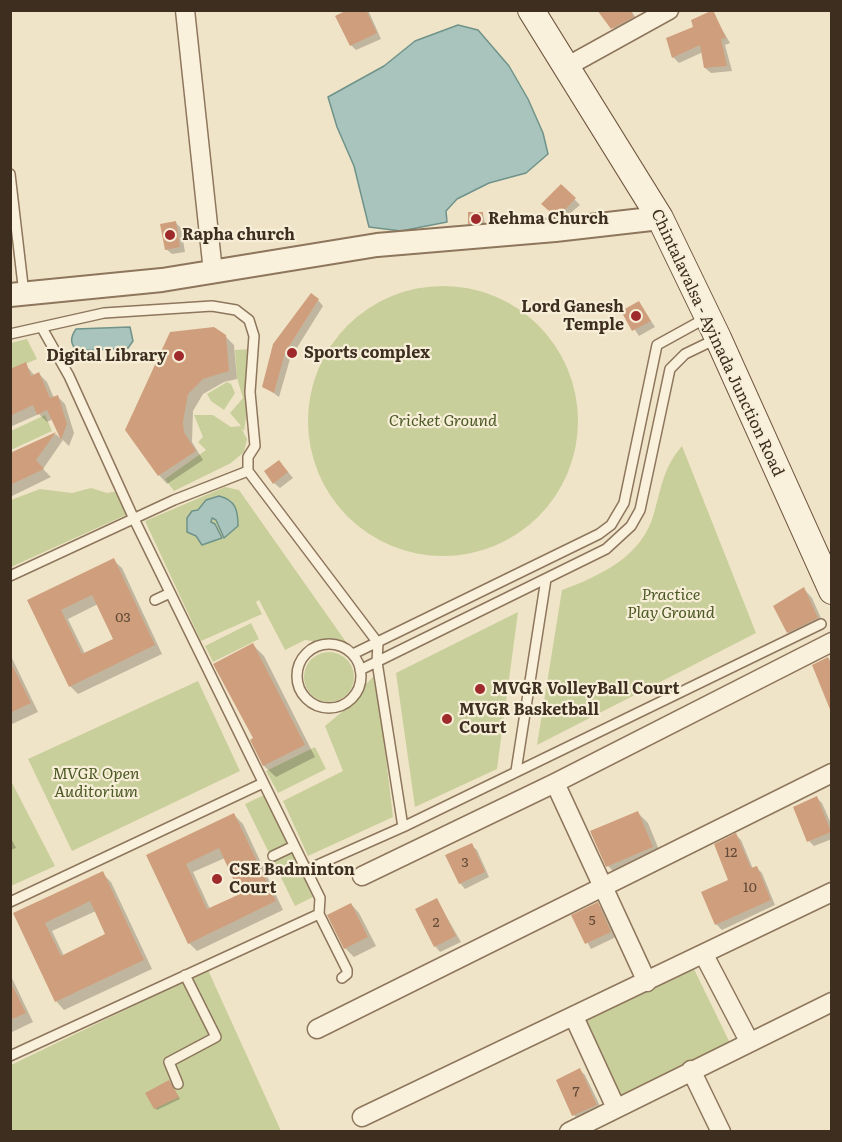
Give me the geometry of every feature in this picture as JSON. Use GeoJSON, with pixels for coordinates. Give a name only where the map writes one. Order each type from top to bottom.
{"type":"FeatureCollection","features":[{"type":"Feature","properties":{"kind":"main road","name":"Chintalavalsa - Ayinada Junction Road"},"geometry":{"type":"LineString","coordinates":[[531,10],[660,218],[831,591]]}},
{"type":"Feature","properties":{"kind":"street"},"geometry":{"type":"LineString","coordinates":[[185,10],[213,272]]}},
{"type":"Feature","properties":{"kind":"street"},"geometry":{"type":"LineString","coordinates":[[566,67],[669,10]]}},
{"type":"Feature","properties":{"kind":"street"},"geometry":{"type":"LineString","coordinates":[[17,295],[162,280],[377,245],[555,230],[660,218]]}},
{"type":"Feature","properties":{"kind":"street"},"geometry":{"type":"LineString","coordinates":[[362,876],[555,783],[831,642]]}},
{"type":"Feature","properties":{"kind":"street"},"geometry":{"type":"LineString","coordinates":[[317,1029],[831,773]]}},
{"type":"Feature","properties":{"kind":"street"},"geometry":{"type":"LineString","coordinates":[[555,783],[647,982]]}},
{"type":"Feature","properties":{"kind":"street"},"geometry":{"type":"LineString","coordinates":[[362,1117],[704,955],[831,892]]}},
{"type":"Feature","properties":{"kind":"street"},"geometry":{"type":"LineString","coordinates":[[704,955],[749,1041]]}},
{"type":"Feature","properties":{"kind":"street"},"geometry":{"type":"LineString","coordinates":[[569,1131],[831,1002]]}},
{"type":"Feature","properties":{"kind":"street"},"geometry":{"type":"LineString","coordinates":[[574,1017],[616,1108]]}},
{"type":"Feature","properties":{"kind":"street"},"geometry":{"type":"LineString","coordinates":[[691,1070],[721,1131]]}},
{"type":"Feature","properties":{"kind":"lane"},"geometry":{"type":"LineString","coordinates":[[10,174],[17,295]]}},
{"type":"Feature","properties":{"kind":"lane"},"geometry":{"type":"LineString","coordinates":[[10,334],[104,313],[212,306],[236,310],[249,320],[254,336],[250,392],[255,446],[248,457],[249,471],[378,643],[377,662],[403,827]]}},
{"type":"Feature","properties":{"kind":"lane"},"geometry":{"type":"LineString","coordinates":[[42,328],[69,376],[134,519],[320,898],[319,914],[347,970],[347,974],[342,978]]}},
{"type":"Feature","properties":{"kind":"lane"},"geometry":{"type":"LineString","coordinates":[[360,670],[606,549],[631,526],[640,510],[670,369],[712,328]]}},
{"type":"Feature","properties":{"kind":"lane"},"geometry":{"type":"LineString","coordinates":[[353,654],[599,534],[611,525],[624,503],[657,345],[712,328]]}},
{"type":"Feature","properties":{"kind":"lane"},"geometry":{"type":"LineString","coordinates":[[10,576],[134,519],[249,471]]}},
{"type":"Feature","properties":{"kind":"lane"},"geometry":{"type":"LineString","coordinates":[[516,771],[546,579]]}},
{"type":"Feature","properties":{"kind":"lane"},"geometry":{"type":"LineString","coordinates":[[155,600],[170,593]]}},
{"type":"Feature","properties":{"kind":"lane"},"geometry":{"type":"LineString","coordinates":[[306,870],[403,827],[820,624]]}},
{"type":"Feature","properties":{"kind":"lane"},"geometry":{"type":"LineString","coordinates":[[329,644],[346,648],[353,654],[360,670],[361,679],[354,696],[339,706],[329,708],[312,703],[299,689],[296,671],[305,654],[312,648],[329,644]]}},
{"type":"Feature","properties":{"kind":"lane"},"geometry":{"type":"LineString","coordinates":[[10,902],[264,783]]}},
{"type":"Feature","properties":{"kind":"lane"},"geometry":{"type":"LineString","coordinates":[[273,856],[294,846]]}},
{"type":"Feature","properties":{"kind":"lane"},"geometry":{"type":"LineString","coordinates":[[10,1056],[319,914]]}},
{"type":"Feature","properties":{"kind":"lane"},"geometry":{"type":"LineString","coordinates":[[178,1084],[169,1062],[216,1037],[185,975]]}},
{"type":"Feature","properties":{"kind":"green space","name":"Cricket Ground"},"geometry":{"type":"Polygon","coordinates":[[[443,286],[469,289],[495,297],[518,309],[538,326],[555,346],[567,369],[575,395],[578,421],[575,447],[567,473],[555,496],[538,516],[518,533],[495,545],[469,553],[443,556],[417,553],[391,545],[368,533],[348,516],[331,496],[319,473],[311,447],[308,421],[311,395],[319,369],[331,346],[348,326],[368,309],[391,297],[417,289],[443,286]]]}},
{"type":"Feature","properties":{"kind":"green space"},"geometry":{"type":"Polygon","coordinates":[[[27,339],[37,359],[11,370],[11,343],[27,339]]]}},
{"type":"Feature","properties":{"kind":"green space"},"geometry":{"type":"Polygon","coordinates":[[[250,349],[249,397],[244,431],[241,428],[247,439],[244,452],[231,463],[174,491],[165,479],[206,450],[198,442],[203,437],[194,415],[213,415],[231,427],[241,426],[230,413],[243,398],[237,378],[235,350],[250,349]]]}},
{"type":"Feature","properties":{"kind":"green space"},"geometry":{"type":"Polygon","coordinates":[[[227,382],[231,384],[235,393],[224,410],[211,401],[207,394],[227,382]]]}},
{"type":"Feature","properties":{"kind":"green space"},"geometry":{"type":"Polygon","coordinates":[[[45,415],[52,431],[11,450],[11,431],[45,415]]]}},
{"type":"Feature","properties":{"kind":"green space","name":"Practice Play Ground"},"geometry":{"type":"Polygon","coordinates":[[[682,446],[756,633],[537,745],[562,590],[605,571],[630,553],[640,541],[654,513],[667,470],[682,446]]]}},
{"type":"Feature","properties":{"kind":"green space"},"geometry":{"type":"Polygon","coordinates":[[[225,487],[239,490],[346,642],[342,645],[305,640],[285,650],[259,600],[256,602],[262,614],[201,641],[145,521],[225,487]]]}},
{"type":"Feature","properties":{"kind":"green space"},"geometry":{"type":"Polygon","coordinates":[[[91,488],[107,493],[118,491],[128,514],[11,567],[11,500],[40,489],[72,493],[91,488]]]}},
{"type":"Feature","properties":{"kind":"green space"},"geometry":{"type":"Polygon","coordinates":[[[518,612],[506,702],[508,707],[505,708],[497,769],[415,807],[396,673],[518,612]]]}},
{"type":"Feature","properties":{"kind":"green space"},"geometry":{"type":"Polygon","coordinates":[[[251,623],[259,639],[213,662],[205,646],[251,623]]]}},
{"type":"Feature","properties":{"kind":"green space"},"geometry":{"type":"Polygon","coordinates":[[[324,652],[334,652],[347,659],[354,672],[354,682],[347,695],[334,702],[324,702],[315,698],[308,691],[304,682],[304,672],[308,663],[315,656],[324,652]]]}},
{"type":"Feature","properties":{"kind":"green space"},"geometry":{"type":"Polygon","coordinates":[[[376,674],[393,817],[308,856],[283,801],[343,771],[325,726],[349,706],[376,674]]]}},
{"type":"Feature","properties":{"kind":"green space","name":"MVGR Open Auditorium"},"geometry":{"type":"Polygon","coordinates":[[[198,681],[240,771],[72,851],[28,759],[198,681]]]}},
{"type":"Feature","properties":{"kind":"green space"},"geometry":{"type":"Polygon","coordinates":[[[315,747],[326,769],[278,793],[266,771],[315,747]]]}},
{"type":"Feature","properties":{"kind":"green space"},"geometry":{"type":"Polygon","coordinates":[[[10,779],[55,866],[11,886],[10,886],[10,779]]]}},
{"type":"Feature","properties":{"kind":"green space"},"geometry":{"type":"Polygon","coordinates":[[[264,795],[313,897],[295,906],[245,804],[264,795]]]}},
{"type":"Feature","properties":{"kind":"green space"},"geometry":{"type":"Polygon","coordinates":[[[693,967],[730,1043],[619,1097],[583,1022],[693,967]]]}},
{"type":"Feature","properties":{"kind":"green space"},"geometry":{"type":"Polygon","coordinates":[[[208,970],[281,1131],[11,1132],[11,1065],[208,970]]]}},
{"type":"Feature","properties":{"kind":"water"},"geometry":{"type":"Polygon","coordinates":[[[458,25],[478,30],[509,66],[528,99],[543,133],[548,154],[526,173],[489,183],[457,199],[446,211],[447,222],[401,231],[369,227],[354,166],[337,127],[328,97],[384,66],[415,41],[458,25]]]}},
{"type":"Feature","properties":{"kind":"water"},"geometry":{"type":"Polygon","coordinates":[[[130,327],[133,341],[128,348],[77,351],[72,343],[76,329],[130,327]]]}},
{"type":"Feature","properties":{"kind":"water"},"geometry":{"type":"Polygon","coordinates":[[[219,496],[229,500],[235,507],[238,526],[224,538],[216,520],[212,518],[211,522],[215,524],[222,538],[202,545],[196,536],[187,532],[187,518],[206,500],[219,496]]]}},
{"type":"Feature","properties":{"kind":"building"},"geometry":{"type":"Polygon","coordinates":[[[347,10],[366,10],[377,33],[350,46],[335,16],[347,10]]]}},
{"type":"Feature","properties":{"kind":"building"},"geometry":{"type":"Polygon","coordinates":[[[597,10],[630,10],[634,17],[611,29],[597,10]]]}},
{"type":"Feature","properties":{"kind":"building"},"geometry":{"type":"Polygon","coordinates":[[[713,10],[726,38],[721,39],[727,66],[704,68],[700,45],[672,58],[666,38],[693,27],[691,20],[713,10]]]}},
{"type":"Feature","properties":{"kind":"building"},"geometry":{"type":"Polygon","coordinates":[[[561,184],[576,198],[559,216],[555,216],[541,204],[561,184]]]}},
{"type":"Feature","properties":{"kind":"building","name":"Rehma Church"},"geometry":{"type":"Polygon","coordinates":[[[468,212],[483,212],[483,222],[468,224],[468,212]]]}},
{"type":"Feature","properties":{"kind":"building","name":"Rapha church"},"geometry":{"type":"Polygon","coordinates":[[[176,221],[180,247],[165,250],[160,224],[176,221]]]}},
{"type":"Feature","properties":{"kind":"building"},"geometry":{"type":"Polygon","coordinates":[[[311,293],[319,299],[285,353],[274,393],[262,387],[273,344],[311,293]]]}},
{"type":"Feature","properties":{"kind":"building","name":"Lord Ganesh Temple"},"geometry":{"type":"Polygon","coordinates":[[[639,301],[651,321],[632,331],[621,311],[639,301]]]}},
{"type":"Feature","properties":{"kind":"building"},"geometry":{"type":"Polygon","coordinates":[[[214,327],[226,335],[229,371],[203,379],[188,394],[183,422],[184,432],[196,451],[158,476],[125,430],[170,332],[214,327]]]}},
{"type":"Feature","properties":{"kind":"building"},"geometry":{"type":"Polygon","coordinates":[[[26,362],[31,376],[39,372],[50,398],[58,395],[67,424],[61,440],[47,410],[37,415],[33,405],[10,416],[10,369],[26,362]]]}},
{"type":"Feature","properties":{"kind":"building"},"geometry":{"type":"Polygon","coordinates":[[[56,432],[36,460],[44,469],[10,485],[10,453],[56,432]]]}},
{"type":"Feature","properties":{"kind":"building"},"geometry":{"type":"Polygon","coordinates":[[[279,460],[288,472],[273,484],[264,471],[279,460]]]}},
{"type":"Feature","properties":{"kind":"building"},"geometry":{"type":"Polygon","coordinates":[[[114,558],[155,645],[69,687],[27,600],[114,558]],[[92,595],[61,610],[82,654],[113,639],[92,595]]]}},
{"type":"Feature","properties":{"kind":"building"},"geometry":{"type":"Polygon","coordinates":[[[804,587],[818,618],[787,633],[773,606],[804,587]]]}},
{"type":"Feature","properties":{"kind":"building"},"geometry":{"type":"Polygon","coordinates":[[[253,643],[305,745],[263,766],[250,740],[253,738],[213,664],[253,643]]]}},
{"type":"Feature","properties":{"kind":"building"},"geometry":{"type":"Polygon","coordinates":[[[828,657],[831,665],[831,712],[812,665],[828,657]]]}},
{"type":"Feature","properties":{"kind":"building"},"geometry":{"type":"Polygon","coordinates":[[[10,661],[31,703],[10,713],[10,661]]]}},
{"type":"Feature","properties":{"kind":"building"},"geometry":{"type":"Polygon","coordinates":[[[817,796],[831,832],[807,842],[793,807],[817,796]]]}},
{"type":"Feature","properties":{"kind":"building"},"geometry":{"type":"Polygon","coordinates":[[[638,811],[653,847],[606,867],[590,831],[638,811]]]}},
{"type":"Feature","properties":{"kind":"building"},"geometry":{"type":"Polygon","coordinates":[[[234,813],[276,901],[188,944],[146,855],[234,813]],[[219,848],[186,864],[207,909],[240,894],[219,848]]]}},
{"type":"Feature","properties":{"kind":"building"},"geometry":{"type":"Polygon","coordinates":[[[736,833],[751,868],[757,866],[771,900],[715,925],[701,892],[728,880],[714,844],[736,833]]]}},
{"type":"Feature","properties":{"kind":"building"},"geometry":{"type":"Polygon","coordinates":[[[472,843],[485,872],[459,884],[445,855],[472,843]]]}},
{"type":"Feature","properties":{"kind":"building"},"geometry":{"type":"Polygon","coordinates":[[[103,871],[144,960],[55,1002],[13,913],[103,871]],[[90,901],[45,923],[61,956],[105,934],[90,901]]]}},
{"type":"Feature","properties":{"kind":"building"},"geometry":{"type":"Polygon","coordinates":[[[437,898],[456,936],[434,947],[415,909],[437,898]]]}},
{"type":"Feature","properties":{"kind":"building"},"geometry":{"type":"Polygon","coordinates":[[[598,902],[611,932],[585,944],[571,915],[598,902]]]}},
{"type":"Feature","properties":{"kind":"building"},"geometry":{"type":"Polygon","coordinates":[[[351,903],[368,937],[344,949],[327,915],[351,903]]]}},
{"type":"Feature","properties":{"kind":"building"},"geometry":{"type":"Polygon","coordinates":[[[10,981],[26,1013],[10,1020],[10,981]]]}},
{"type":"Feature","properties":{"kind":"building"},"geometry":{"type":"Polygon","coordinates":[[[580,1068],[597,1105],[572,1116],[556,1080],[580,1068]]]}},
{"type":"Feature","properties":{"kind":"building"},"geometry":{"type":"Polygon","coordinates":[[[169,1080],[179,1097],[154,1109],[145,1093],[169,1080]]]}},
{"type":"Feature","properties":{"kind":"place","name":"Rehma Church"},"geometry":{"type":"Point","coordinates":[476,219]}},
{"type":"Feature","properties":{"kind":"place","name":"Rapha church"},"geometry":{"type":"Point","coordinates":[170,235]}},
{"type":"Feature","properties":{"kind":"place","name":"Lord Ganesh Temple"},"geometry":{"type":"Point","coordinates":[636,316]}},
{"type":"Feature","properties":{"kind":"place","name":"Sports complex"},"geometry":{"type":"Point","coordinates":[292,353]}},
{"type":"Feature","properties":{"kind":"place","name":"Digital Library"},"geometry":{"type":"Point","coordinates":[179,356]}},
{"type":"Feature","properties":{"kind":"place","name":"MVGR VolleyBall Court"},"geometry":{"type":"Point","coordinates":[480,689]}},
{"type":"Feature","properties":{"kind":"place","name":"MVGR Basketball Court"},"geometry":{"type":"Point","coordinates":[447,719]}},
{"type":"Feature","properties":{"kind":"place","name":"CSE Badminton Court"},"geometry":{"type":"Point","coordinates":[217,879]}}]}
